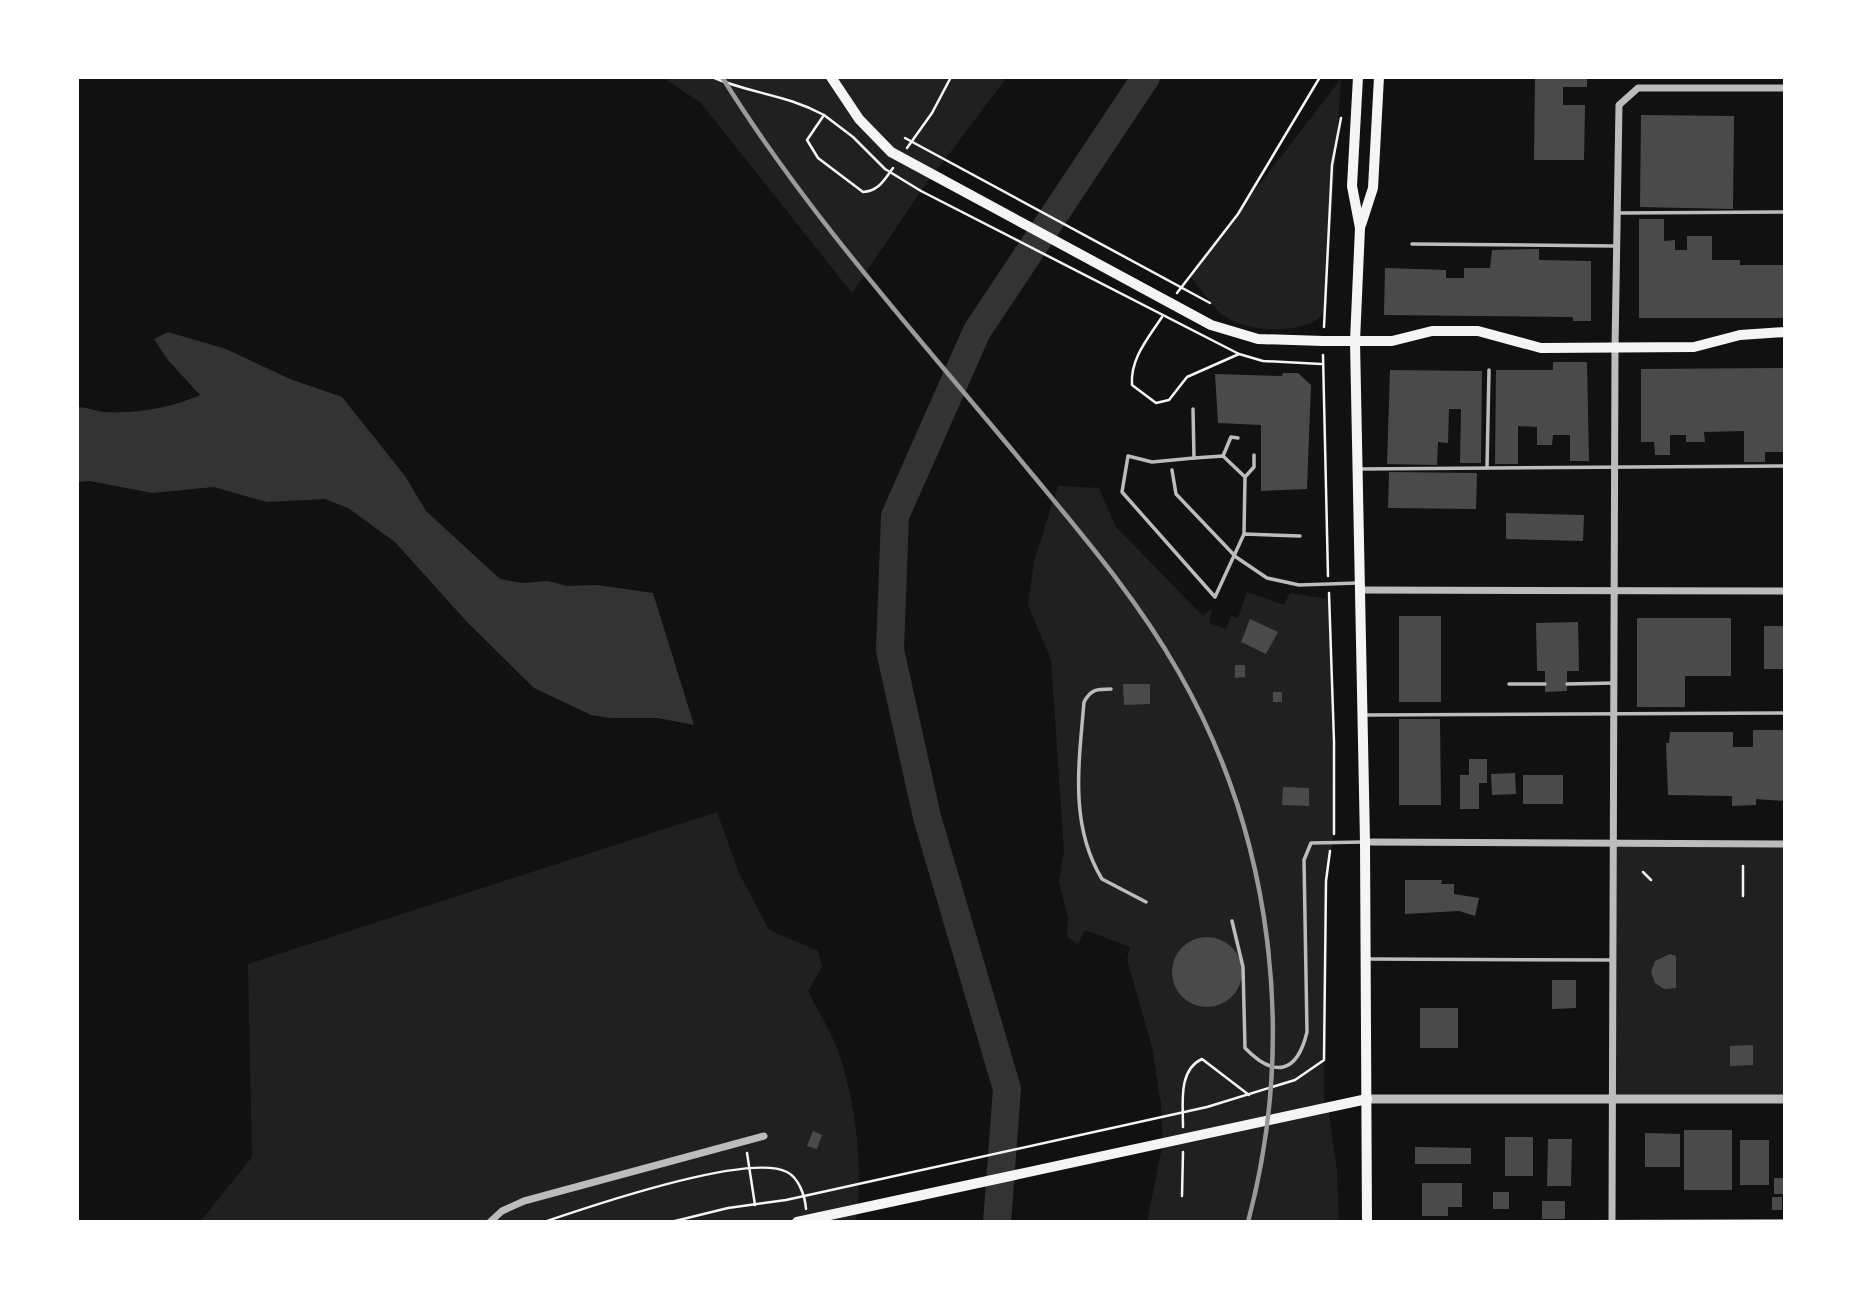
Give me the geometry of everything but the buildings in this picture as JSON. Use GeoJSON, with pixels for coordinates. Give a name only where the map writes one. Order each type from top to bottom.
{"type":"FeatureCollection","features":[{"type":"Feature","properties":{"kind":"main road"},"geometry":{"type":"LineString","coordinates":[[831,77],[853,110],[891,152],[1211,325],[1258,339],[1392,341],[1433,331],[1478,331],[1541,348],[1694,347],[1749,334],[1785,332]]}},
{"type":"Feature","properties":{"kind":"main road"},"geometry":{"type":"LineString","coordinates":[[1358,77],[1352,186],[1360,228],[1355,341],[1365,842],[1367,1222]]}},
{"type":"Feature","properties":{"kind":"main road"},"geometry":{"type":"LineString","coordinates":[[1360,228],[1373,188],[1379,77]]}},
{"type":"Feature","properties":{"kind":"main road"},"geometry":{"type":"LineString","coordinates":[[797,1222],[1367,1099]]}},
{"type":"Feature","properties":{"kind":"street"},"geometry":{"type":"LineString","coordinates":[[1612,1222],[1615,246],[1619,105],[1638,88],[1785,88]]}},
{"type":"Feature","properties":{"kind":"street"},"geometry":{"type":"LineString","coordinates":[[1359,587],[1785,591]]}},
{"type":"Feature","properties":{"kind":"street"},"geometry":{"type":"LineString","coordinates":[[1365,842],[1785,844]]}},
{"type":"Feature","properties":{"kind":"street"},"geometry":{"type":"LineString","coordinates":[[1367,1099],[1785,1099]]}},
{"type":"Feature","properties":{"kind":"street"},"geometry":{"type":"LineString","coordinates":[[490,1222],[502,1211],[524,1201],[764,1136]]}},
{"type":"Feature","properties":{"kind":"lane"},"geometry":{"type":"LineString","coordinates":[[1616,213],[1785,212]]}},
{"type":"Feature","properties":{"kind":"lane"},"geometry":{"type":"LineString","coordinates":[[1412,244],[1615,246]]}},
{"type":"Feature","properties":{"kind":"lane"},"geometry":{"type":"LineString","coordinates":[[1487,467],[1489,369]]}},
{"type":"Feature","properties":{"kind":"lane"},"geometry":{"type":"LineString","coordinates":[[1193,409],[1194,458]]}},
{"type":"Feature","properties":{"kind":"lane"},"geometry":{"type":"LineString","coordinates":[[1223,456],[1231,437],[1238,438]]}},
{"type":"Feature","properties":{"kind":"lane"},"geometry":{"type":"LineString","coordinates":[[1245,477],[1223,456],[1152,462],[1128,456],[1122,492],[1214,597],[1236,557],[1244,534],[1245,477],[1254,467],[1254,455]]}},
{"type":"Feature","properties":{"kind":"lane"},"geometry":{"type":"LineString","coordinates":[[1357,469],[1614,465],[1785,466]]}},
{"type":"Feature","properties":{"kind":"lane"},"geometry":{"type":"LineString","coordinates":[[1172,470],[1176,494],[1236,557],[1267,578],[1299,585],[1359,587]]}},
{"type":"Feature","properties":{"kind":"lane"},"geometry":{"type":"LineString","coordinates":[[1244,534],[1300,536]]}},
{"type":"Feature","properties":{"kind":"lane"},"geometry":{"type":"LineString","coordinates":[[1567,684],[1614,683]]}},
{"type":"Feature","properties":{"kind":"lane"},"geometry":{"type":"LineString","coordinates":[[1509,684],[1545,684]]}},
{"type":"Feature","properties":{"kind":"lane"},"geometry":{"type":"LineString","coordinates":[[1111,689],[1096,689],[1088,693],[1084,702],[1077,775],[1080,823],[1102,879],[1146,902]]}},
{"type":"Feature","properties":{"kind":"lane"},"geometry":{"type":"LineString","coordinates":[[1363,715],[1785,713]]}},
{"type":"Feature","properties":{"kind":"lane"},"geometry":{"type":"LineString","coordinates":[[1232,921],[1243,967],[1245,1048],[1261,1064],[1273,1069],[1289,1065],[1302,1053],[1307,1032],[1304,860],[1311,843],[1365,842]]}},
{"type":"Feature","properties":{"kind":"lane"},"geometry":{"type":"LineString","coordinates":[[1366,959],[1613,960]]}},
{"type":"Feature","properties":{"kind":"lane"},"geometry":{"type":"LineString","coordinates":[[1503,1222],[1785,1221]]}},
{"type":"Feature","properties":{"kind":"path"},"geometry":{"type":"LineString","coordinates":[[712,77],[740,89],[798,101],[853,137],[885,169],[921,191],[1239,354],[1263,361],[1323,365]]}},
{"type":"Feature","properties":{"kind":"path"},"geometry":{"type":"LineString","coordinates":[[1174,298],[1238,214],[1320,77]]}},
{"type":"Feature","properties":{"kind":"path"},"geometry":{"type":"LineString","coordinates":[[671,1222],[786,1200],[1206,1107],[1295,1080],[1324,1060],[1326,881],[1332,843],[1334,742],[1323,341],[1332,165],[1342,108]]}},
{"type":"Feature","properties":{"kind":"path"},"geometry":{"type":"LineString","coordinates":[[820,120],[824,116]]}},
{"type":"Feature","properties":{"kind":"path"},"geometry":{"type":"LineString","coordinates":[[905,138],[1210,303]]}},
{"type":"Feature","properties":{"kind":"path"},"geometry":{"type":"LineString","coordinates":[[1166,310],[1136,357],[1131,373],[1132,386],[1140,394],[1156,403],[1169,400],[1187,377],[1239,354]]}},
{"type":"Feature","properties":{"kind":"path"},"geometry":{"type":"LineString","coordinates":[[1743,866],[1743,896]]}},
{"type":"Feature","properties":{"kind":"path"},"geometry":{"type":"LineString","coordinates":[[1643,873],[1651,880]]}},
{"type":"Feature","properties":{"kind":"path"},"geometry":{"type":"LineString","coordinates":[[1183,1134],[1186,1074],[1192,1064],[1202,1059],[1211,1063],[1249,1095]]}},
{"type":"Feature","properties":{"kind":"path"},"geometry":{"type":"LineString","coordinates":[[1182,1196],[1183,1146]]}},
{"type":"Feature","properties":{"kind":"path"},"geometry":{"type":"LineString","coordinates":[[746,1148],[755,1205]]}},
{"type":"Feature","properties":{"kind":"path"},"geometry":{"type":"LineString","coordinates":[[544,1222],[626,1195],[770,1167],[789,1172],[798,1182],[806,1214]]}},
{"type":"Feature","properties":{"kind":"shaded area"},"geometry":{"type":"Polygon","coordinates":[[[662,77],[1001,77],[1004,81],[921,191],[852,293],[701,103],[662,77]]]}},
{"type":"Feature","properties":{"kind":"shaded area"},"geometry":{"type":"Polygon","coordinates":[[[1341,79],[1325,311],[1317,319],[1294,328],[1265,329],[1229,319],[1213,305],[1189,275],[1341,79]]]}},
{"type":"Feature","properties":{"kind":"shaded area"},"geometry":{"type":"Polygon","coordinates":[[[168,332],[226,349],[290,379],[342,397],[405,476],[426,511],[500,579],[522,583],[548,581],[567,586],[597,585],[653,593],[694,725],[658,718],[611,718],[591,715],[534,688],[468,623],[395,542],[348,508],[325,499],[267,502],[214,487],[152,493],[90,481],[77,482],[77,407],[104,412],[141,411],[165,407],[200,395],[167,359],[154,339],[168,332]]]}},
{"type":"Feature","properties":{"kind":"shaded area"},"geometry":{"type":"Polygon","coordinates":[[[1058,486],[1099,488],[1116,527],[1203,616],[1212,609],[1209,623],[1226,629],[1231,616],[1238,618],[1247,592],[1284,605],[1290,593],[1329,599],[1334,833],[1326,881],[1324,1107],[1328,1106],[1337,1172],[1339,1222],[1147,1222],[1163,1142],[1161,1104],[1152,1047],[1127,960],[1130,947],[1085,930],[1078,944],[1067,936],[1068,919],[1059,882],[1064,851],[1051,660],[1028,605],[1034,561],[1058,486]]]}},
{"type":"Feature","properties":{"kind":"shaded area"},"geometry":{"type":"Polygon","coordinates":[[[717,812],[739,873],[769,930],[818,951],[822,967],[808,991],[838,1051],[847,1079],[859,1161],[856,1222],[200,1222],[252,1157],[248,964],[717,812]]]}},
{"type":"Feature","properties":{"kind":"shaded area"},"geometry":{"type":"Polygon","coordinates":[[[1613,844],[1785,844],[1785,1099],[1612,1099],[1613,844]]]}},
{"type":"Feature","properties":{"kind":"waterway"},"geometry":{"type":"LineString","coordinates":[[997,1222],[1007,1089],[927,817],[890,650],[895,516],[977,331],[1146,77]]}},
{"type":"Feature","properties":{"kind":"railway"},"geometry":{"type":"LineString","coordinates":[[722,77],[756,130],[831,231],[1109,569],[1162,644],[1210,735],[1236,801],[1255,869],[1267,939],[1272,1010],[1271,1081],[1263,1152],[1248,1222]]}}]}
